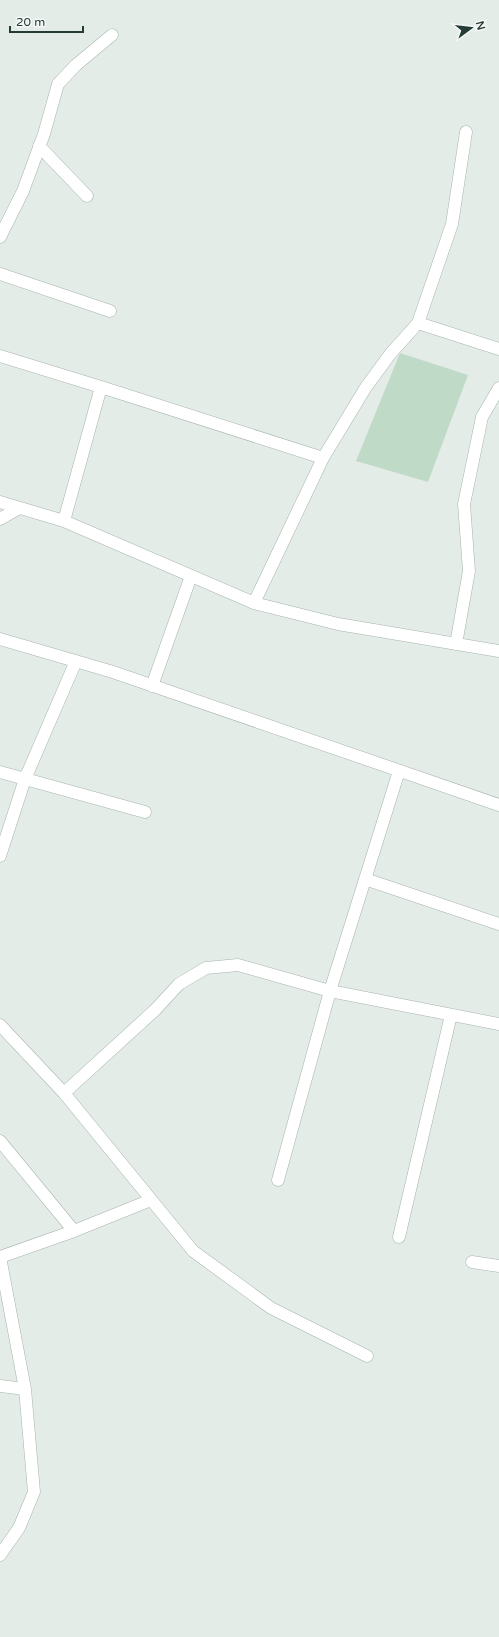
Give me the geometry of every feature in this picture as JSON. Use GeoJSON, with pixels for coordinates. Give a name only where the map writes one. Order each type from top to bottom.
{"type":"FeatureCollection","features":[{"type":"Feature","properties":{"kind":"street"},"geometry":{"type":"LineString","coordinates":[[0,236],[23,191],[39,146],[58,84],[76,65],[112,35]]}},
{"type":"Feature","properties":{"kind":"street"},"geometry":{"type":"LineString","coordinates":[[254,602],[323,458],[366,387],[391,353],[418,323],[452,224],[466,132]]}},
{"type":"Feature","properties":{"kind":"street"},"geometry":{"type":"LineString","coordinates":[[39,146],[87,196]]}},
{"type":"Feature","properties":{"kind":"street"},"geometry":{"type":"LineString","coordinates":[[0,274],[110,311]]}},
{"type":"Feature","properties":{"kind":"street"},"geometry":{"type":"LineString","coordinates":[[418,323],[499,349]]}},
{"type":"Feature","properties":{"kind":"street"},"geometry":{"type":"LineString","coordinates":[[0,356],[323,458]]}},
{"type":"Feature","properties":{"kind":"street"},"geometry":{"type":"LineString","coordinates":[[64,521],[101,387]]}},
{"type":"Feature","properties":{"kind":"street"},"geometry":{"type":"LineString","coordinates":[[456,644],[469,572],[464,504],[482,417],[499,388]]}},
{"type":"Feature","properties":{"kind":"street"},"geometry":{"type":"LineString","coordinates":[[0,502],[64,521],[254,602],[338,624],[499,651]]}},
{"type":"Feature","properties":{"kind":"street"},"geometry":{"type":"LineString","coordinates":[[0,519],[19,508]]}},
{"type":"Feature","properties":{"kind":"street"},"geometry":{"type":"LineString","coordinates":[[152,686],[191,576]]}},
{"type":"Feature","properties":{"kind":"street"},"geometry":{"type":"LineString","coordinates":[[0,639],[76,661],[152,686],[499,805]]}},
{"type":"Feature","properties":{"kind":"street"},"geometry":{"type":"LineString","coordinates":[[0,856],[25,779],[76,661]]}},
{"type":"Feature","properties":{"kind":"street"},"geometry":{"type":"LineString","coordinates":[[278,1180],[330,991],[399,770]]}},
{"type":"Feature","properties":{"kind":"street"},"geometry":{"type":"LineString","coordinates":[[0,772],[145,812]]}},
{"type":"Feature","properties":{"kind":"street"},"geometry":{"type":"LineString","coordinates":[[365,879],[499,924]]}},
{"type":"Feature","properties":{"kind":"street"},"geometry":{"type":"LineString","coordinates":[[64,1093],[155,1010],[179,984],[206,968],[238,965],[330,991],[499,1024]]}},
{"type":"Feature","properties":{"kind":"street"},"geometry":{"type":"LineString","coordinates":[[399,1237],[451,1015]]}},
{"type":"Feature","properties":{"kind":"street"},"geometry":{"type":"LineString","coordinates":[[0,1025],[64,1093],[193,1251],[265,1304],[367,1356]]}},
{"type":"Feature","properties":{"kind":"street"},"geometry":{"type":"LineString","coordinates":[[0,1141],[74,1231]]}},
{"type":"Feature","properties":{"kind":"street"},"geometry":{"type":"LineString","coordinates":[[0,1555],[19,1528],[34,1492],[25,1389],[0,1257],[74,1231],[151,1200]]}},
{"type":"Feature","properties":{"kind":"street"},"geometry":{"type":"LineString","coordinates":[[472,1262],[499,1266]]}},
{"type":"Feature","properties":{"kind":"street"},"geometry":{"type":"LineString","coordinates":[[0,1386],[25,1389]]}},
{"type":"Feature","properties":{"kind":"green space"},"geometry":{"type":"Polygon","coordinates":[[[400,353],[468,375],[428,482],[356,461],[400,353]]]}}]}
